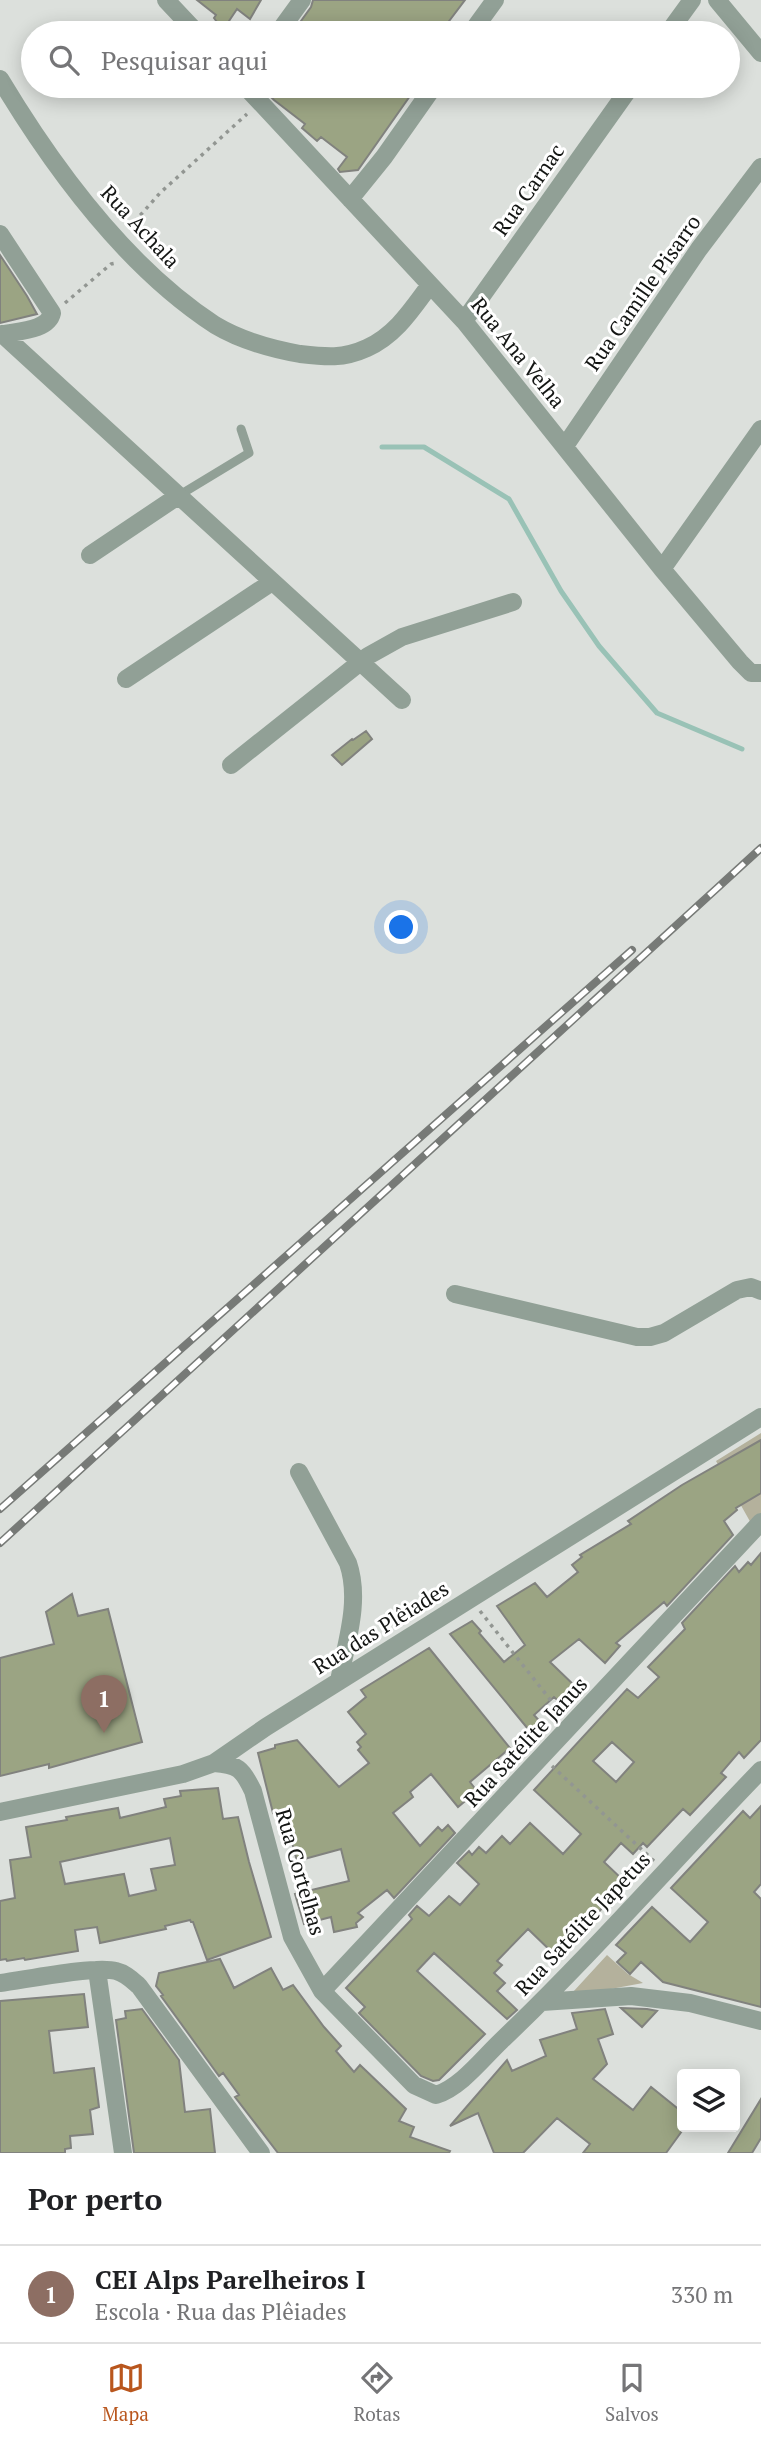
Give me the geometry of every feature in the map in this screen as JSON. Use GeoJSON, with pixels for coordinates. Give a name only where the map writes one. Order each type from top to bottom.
{"type":"FeatureCollection","features":[{"type":"Feature","properties":{"kind":"street"},"geometry":{"type":"LineString","coordinates":[[166,0],[186,21]]}},
{"type":"Feature","properties":{"kind":"street"},"geometry":{"type":"LineString","coordinates":[[287,21],[302,0]]}},
{"type":"Feature","properties":{"kind":"street"},"geometry":{"type":"LineString","coordinates":[[480,21],[495,0]]}},
{"type":"Feature","properties":{"kind":"street"},"geometry":{"type":"LineString","coordinates":[[677,21],[692,0]]}},
{"type":"Feature","properties":{"kind":"street"},"geometry":{"type":"LineString","coordinates":[[717,0],[734,21]]}},
{"type":"Feature","properties":{"kind":"street"},"geometry":{"type":"LineString","coordinates":[[740,28],[761,53]]}},
{"type":"Feature","properties":{"kind":"street","name":"Rua Achala"},"geometry":{"type":"LineString","coordinates":[[0,79],[68,182],[137,261],[159,282],[217,326],[273,350],[334,358],[368,348],[401,325],[430,285]]}},
{"type":"Feature","properties":{"kind":"street","name":"Rua Ana Velha"},"geometry":{"type":"LineString","coordinates":[[256,98],[464,321],[740,663],[751,673],[761,673]]}},
{"type":"Feature","properties":{"kind":"street"},"geometry":{"type":"LineString","coordinates":[[350,199],[426,98]]}},
{"type":"Feature","properties":{"kind":"street","name":"Rua Carnac"},"geometry":{"type":"LineString","coordinates":[[464,321],[622,98]]}},
{"type":"Feature","properties":{"kind":"street","name":"Rua Camille Pisarro"},"geometry":{"type":"LineString","coordinates":[[565,446],[699,249],[761,167]]}},
{"type":"Feature","properties":{"kind":"street"},"geometry":{"type":"LineString","coordinates":[[0,234],[52,313],[51,319],[44,325],[1,334]]}},
{"type":"Feature","properties":{"kind":"street"},"geometry":{"type":"LineString","coordinates":[[1,334],[402,701]]}},
{"type":"Feature","properties":{"kind":"street"},"geometry":{"type":"LineString","coordinates":[[662,569],[761,429]]}},
{"type":"Feature","properties":{"kind":"street"},"geometry":{"type":"LineString","coordinates":[[90,555],[178,496]]}},
{"type":"Feature","properties":{"kind":"street"},"geometry":{"type":"LineString","coordinates":[[126,679],[272,582]]}},
{"type":"Feature","properties":{"kind":"street"},"geometry":{"type":"LineString","coordinates":[[231,765],[360,662],[402,637],[513,602]]}},
{"type":"Feature","properties":{"kind":"street"},"geometry":{"type":"LineString","coordinates":[[455,1294],[637,1337],[650,1337],[664,1333],[737,1290],[751,1287],[761,1291]]}},
{"type":"Feature","properties":{"kind":"street","name":"Rua das Plêiades"},"geometry":{"type":"LineString","coordinates":[[0,1812],[183,1774],[214,1763],[470,1598],[761,1417]]}},
{"type":"Feature","properties":{"kind":"street"},"geometry":{"type":"LineString","coordinates":[[299,1472],[348,1563],[353,1578],[353,1604],[339,1681]]}},
{"type":"Feature","properties":{"kind":"street","name":"Rua Satélite Janus"},"geometry":{"type":"LineString","coordinates":[[322,1991],[761,1522]]}},
{"type":"Feature","properties":{"kind":"street","name":"Rua Cortelhas"},"geometry":{"type":"LineString","coordinates":[[214,1763],[234,1765],[245,1774],[253,1791],[292,1937],[322,1991],[415,2085],[429,2094]]}},
{"type":"Feature","properties":{"kind":"street","name":"Rua Satélite Japetus"},"geometry":{"type":"LineString","coordinates":[[429,2094],[442,2093],[462,2079],[542,2002],[761,1770]]}},
{"type":"Feature","properties":{"kind":"street"},"geometry":{"type":"LineString","coordinates":[[0,1983],[97,1970],[116,1970],[139,1986],[261,2153]]}},
{"type":"Feature","properties":{"kind":"street"},"geometry":{"type":"LineString","coordinates":[[97,1970],[123,2153]]}},
{"type":"Feature","properties":{"kind":"street"},"geometry":{"type":"LineString","coordinates":[[542,2002],[631,1996],[690,2003],[761,2021]]}},
{"type":"Feature","properties":{"kind":"lane"},"geometry":{"type":"LineString","coordinates":[[178,496],[249,453],[241,429]]}},
{"type":"Feature","properties":{"kind":"path"},"geometry":{"type":"LineString","coordinates":[[120,241],[160,193],[260,103]]}},
{"type":"Feature","properties":{"kind":"path"},"geometry":{"type":"LineString","coordinates":[[52,313],[111,264],[137,261]]}},
{"type":"Feature","properties":{"kind":"path"},"geometry":{"type":"LineString","coordinates":[[470,1598],[572,1726]]}},
{"type":"Feature","properties":{"kind":"path"},"geometry":{"type":"LineString","coordinates":[[543,1757],[664,1870]]}},
{"type":"Feature","properties":{"kind":"shaded area"},"geometry":{"type":"Polygon","coordinates":[[[761,1433],[761,1516],[752,1525],[716,1461],[761,1433]]]}},
{"type":"Feature","properties":{"kind":"shaded area"},"geometry":{"type":"Polygon","coordinates":[[[607,1955],[628,1974],[643,1983],[578,1995],[573,1992],[607,1955]]]}},
{"type":"Feature","properties":{"kind":"building"},"geometry":{"type":"Polygon","coordinates":[[[197,0],[261,0],[250,19],[237,9],[229,21],[216,21],[214,18],[216,15],[197,0]]]}},
{"type":"Feature","properties":{"kind":"building"},"geometry":{"type":"Polygon","coordinates":[[[313,0],[465,0],[449,21],[301,21],[313,0]]]}},
{"type":"Feature","properties":{"kind":"building"},"geometry":{"type":"Polygon","coordinates":[[[272,98],[409,98],[358,170],[340,172],[338,169],[347,157],[321,137],[317,141],[302,128],[305,124],[272,98]]]}},
{"type":"Feature","properties":{"kind":"building"},"geometry":{"type":"Polygon","coordinates":[[[0,255],[27,296],[37,314],[0,323],[0,255]]]}},
{"type":"Feature","properties":{"kind":"building"},"geometry":{"type":"Polygon","coordinates":[[[366,731],[372,739],[342,765],[332,755],[352,739],[366,731]]]}},
{"type":"Feature","properties":{"kind":"building"},"geometry":{"type":"Polygon","coordinates":[[[761,1440],[761,1493],[736,1508],[724,1521],[733,1535],[667,1606],[664,1602],[616,1643],[620,1646],[605,1663],[579,1639],[550,1662],[578,1689],[563,1705],[554,1697],[534,1715],[544,1726],[533,1735],[450,1634],[472,1621],[504,1662],[525,1645],[497,1606],[535,1583],[547,1597],[578,1572],[572,1565],[582,1557],[580,1555],[631,1524],[628,1521],[682,1485],[761,1440]]]}},
{"type":"Feature","properties":{"kind":"building"},"geometry":{"type":"Polygon","coordinates":[[[761,1553],[761,1740],[744,1758],[739,1752],[721,1773],[726,1777],[690,1815],[683,1809],[647,1847],[643,1843],[633,1854],[621,1843],[604,1862],[623,1880],[614,1889],[617,1892],[557,1957],[528,1929],[497,1961],[502,1965],[494,1973],[505,1983],[497,1991],[517,2010],[507,2019],[434,1953],[417,1971],[485,2034],[439,2080],[433,2081],[421,2076],[359,2013],[365,2007],[346,1988],[412,1919],[409,1915],[417,1906],[429,1916],[449,1896],[460,1905],[479,1884],[457,1863],[469,1851],[472,1855],[479,1847],[486,1853],[502,1836],[510,1844],[530,1823],[563,1854],[581,1834],[534,1790],[627,1689],[638,1698],[659,1677],[648,1667],[685,1629],[682,1623],[735,1566],[739,1572],[748,1562],[751,1565],[761,1553]],[[612,1742],[593,1761],[616,1782],[634,1762],[612,1742]]]}},
{"type":"Feature","properties":{"kind":"building"},"geometry":{"type":"Polygon","coordinates":[[[72,1594],[78,1616],[108,1609],[142,1742],[49,1768],[49,1764],[0,1776],[0,1658],[54,1644],[46,1612],[72,1594]]]}},
{"type":"Feature","properties":{"kind":"building"},"geometry":{"type":"Polygon","coordinates":[[[429,1648],[510,1748],[470,1782],[477,1791],[458,1807],[431,1774],[410,1792],[413,1797],[393,1813],[420,1846],[438,1827],[442,1831],[448,1825],[455,1833],[394,1898],[387,1890],[358,1913],[363,1917],[356,1923],[357,1927],[334,1932],[331,1917],[304,1924],[295,1894],[349,1881],[341,1849],[297,1861],[290,1835],[282,1837],[276,1812],[273,1813],[258,1753],[275,1748],[275,1745],[297,1740],[339,1787],[369,1763],[358,1750],[361,1747],[357,1742],[366,1734],[348,1712],[366,1697],[361,1690],[429,1648]]]}},
{"type":"Feature","properties":{"kind":"building"},"geometry":{"type":"Polygon","coordinates":[[[218,1788],[223,1819],[238,1817],[271,1937],[207,1960],[190,1920],[165,1926],[166,1929],[100,1943],[97,1927],[75,1930],[78,1951],[25,1960],[0,1960],[0,1901],[15,1898],[10,1860],[31,1857],[26,1827],[118,1808],[120,1818],[166,1807],[164,1799],[181,1796],[180,1791],[218,1788]],[[170,1838],[60,1862],[65,1884],[124,1874],[129,1896],[156,1890],[151,1869],[175,1865],[170,1838]]]}},
{"type":"Feature","properties":{"kind":"building"},"geometry":{"type":"Polygon","coordinates":[[[761,1806],[761,1884],[754,1892],[761,1899],[761,2007],[663,1982],[641,1962],[630,1974],[617,1962],[626,1953],[616,1945],[652,1907],[690,1942],[708,1922],[671,1888],[743,1811],[750,1818],[761,1806]]]}},
{"type":"Feature","properties":{"kind":"building"},"geometry":{"type":"Polygon","coordinates":[[[220,1959],[234,1988],[271,1968],[283,1990],[293,1985],[341,2046],[336,2051],[354,2072],[360,2065],[406,2109],[399,2121],[414,2127],[410,2137],[450,2151],[449,2153],[278,2153],[235,2097],[239,2095],[223,2073],[219,2076],[156,1986],[159,1973],[220,1959]]]}},
{"type":"Feature","properties":{"kind":"building"},"geometry":{"type":"Polygon","coordinates":[[[84,1994],[88,2027],[49,2031],[54,2073],[94,2068],[99,2107],[90,2110],[93,2134],[70,2136],[71,2148],[65,2149],[65,2153],[0,2153],[0,2001],[84,1994]]]}},
{"type":"Feature","properties":{"kind":"building"},"geometry":{"type":"Polygon","coordinates":[[[621,2008],[647,2009],[657,2011],[642,2027],[621,2008]]]}},
{"type":"Feature","properties":{"kind":"building"},"geometry":{"type":"Polygon","coordinates":[[[142,2009],[179,2060],[185,2112],[210,2109],[215,2153],[134,2153],[116,2020],[126,2018],[125,2011],[142,2009]]]}},
{"type":"Feature","properties":{"kind":"building"},"geometry":{"type":"Polygon","coordinates":[[[605,2009],[613,2034],[598,2039],[607,2064],[593,2079],[633,2110],[651,2087],[677,2108],[677,2132],[681,2132],[666,2153],[583,2153],[590,2144],[557,2118],[523,2153],[494,2153],[478,2113],[450,2126],[507,2060],[512,2071],[546,2056],[540,2040],[577,2029],[572,2013],[605,2009]]]}},
{"type":"Feature","properties":{"kind":"building"},"geometry":{"type":"Polygon","coordinates":[[[761,2099],[761,2138],[752,2153],[728,2153],[761,2099]]]}},
{"type":"Feature","properties":{"kind":"waterway"},"geometry":{"type":"LineString","coordinates":[[382,447],[424,447],[509,499],[561,591],[599,646],[657,713],[742,749]]}},
{"type":"Feature","properties":{"kind":"railway"},"geometry":{"type":"LineString","coordinates":[[0,1543],[761,848]]}},
{"type":"Feature","properties":{"kind":"railway"},"geometry":{"type":"LineString","coordinates":[[0,1509],[632,950]]}},
{"type":"Feature","properties":{"kind":"place","name":"CEI Alps Parelheiros I"},"geometry":{"type":"Point","coordinates":[104,1733]}}]}
